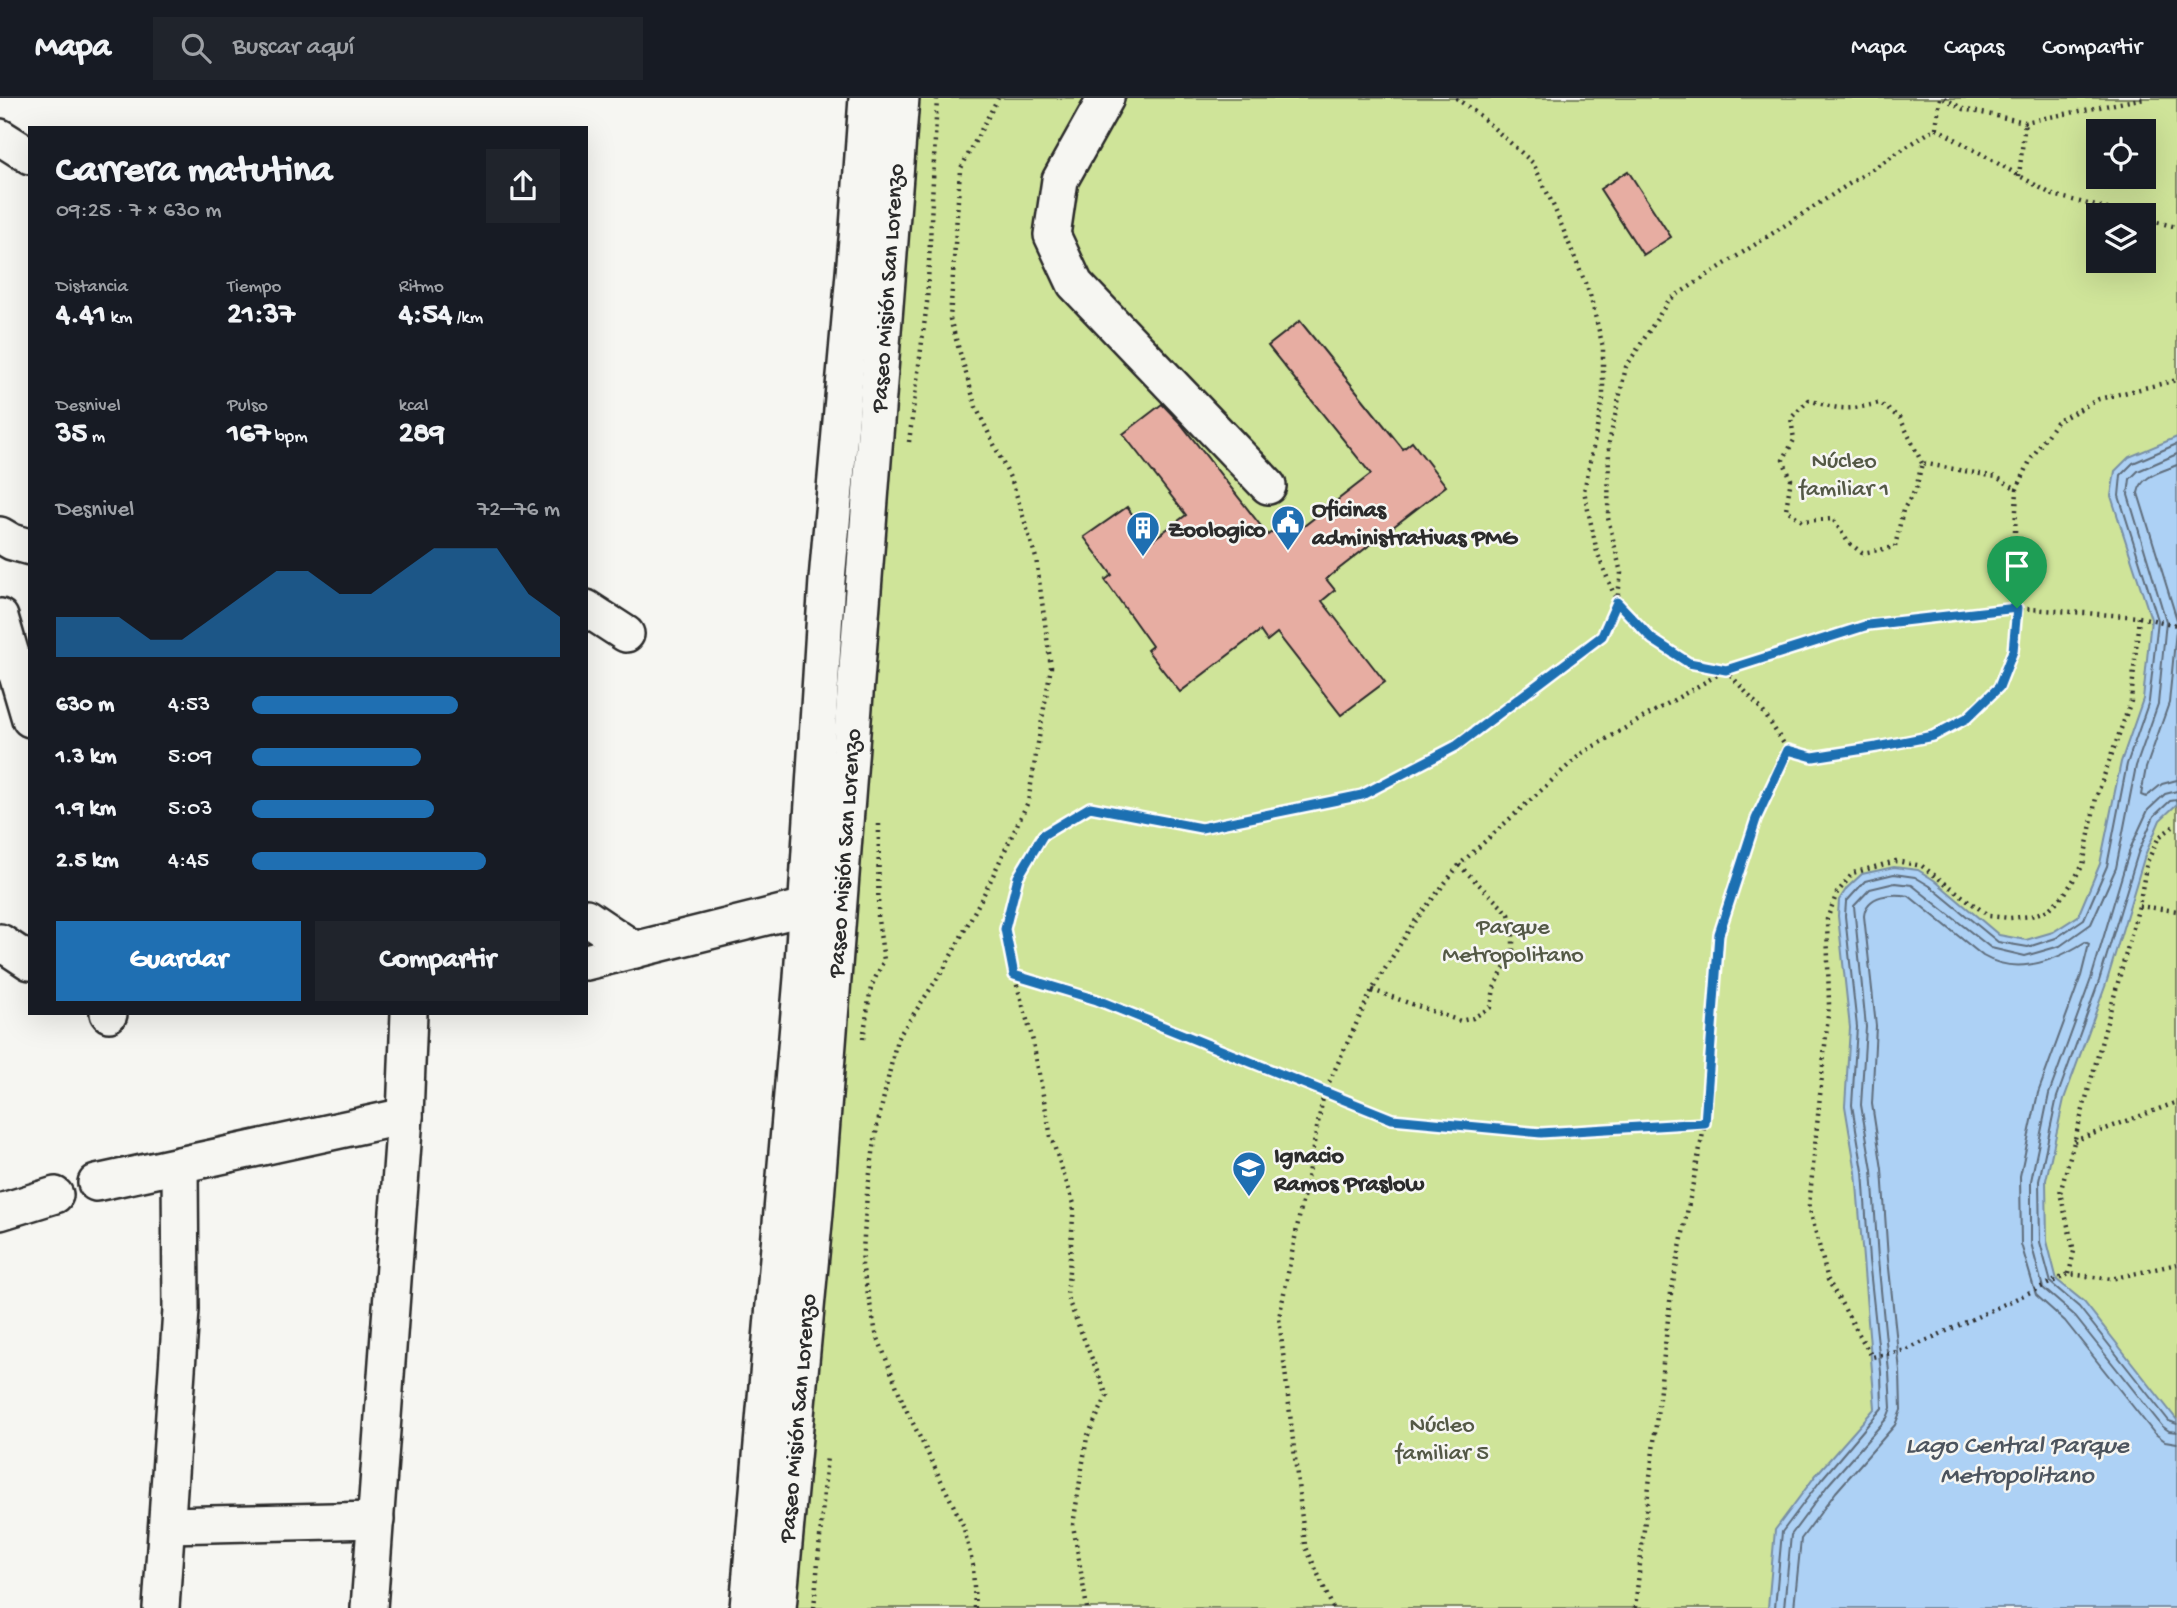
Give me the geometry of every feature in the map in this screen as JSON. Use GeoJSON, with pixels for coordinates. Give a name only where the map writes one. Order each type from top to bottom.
{"type":"FeatureCollection","features":[{"type":"Feature","properties":{"kind":"street","name":"Paseo Misión San Lorenzo"},"geometry":{"type":"LineString","coordinates":[[747,1608],[806,906],[827,580],[867,98]]}},
{"type":"Feature","properties":{"kind":"street","name":"Paseo Misión San Lorenzo"},"geometry":{"type":"LineString","coordinates":[[778,1608],[815,1212],[901,98]]}},
{"type":"Feature","properties":{"kind":"street"},"geometry":{"type":"LineString","coordinates":[[1106,98],[1060,180],[1052,235],[1075,284],[1268,486]]}},
{"type":"Feature","properties":{"kind":"street"},"geometry":{"type":"LineString","coordinates":[[0,136],[28,155]]}},
{"type":"Feature","properties":{"kind":"street"},"geometry":{"type":"LineString","coordinates":[[0,535],[28,546]]}},
{"type":"Feature","properties":{"kind":"street"},"geometry":{"type":"LineString","coordinates":[[588,609],[626,634]]}},
{"type":"Feature","properties":{"kind":"street"},"geometry":{"type":"LineString","coordinates":[[0,617],[28,712]]}},
{"type":"Feature","properties":{"kind":"street"},"geometry":{"type":"LineString","coordinates":[[588,962],[806,906]]}},
{"type":"Feature","properties":{"kind":"street"},"geometry":{"type":"LineString","coordinates":[[588,918],[635,950]]}},
{"type":"Feature","properties":{"kind":"street"},"geometry":{"type":"LineString","coordinates":[[0,943],[28,961]]}},
{"type":"Feature","properties":{"kind":"street"},"geometry":{"type":"LineString","coordinates":[[369,1608],[405,1116],[409,1015]]}},
{"type":"Feature","properties":{"kind":"street"},"geometry":{"type":"LineString","coordinates":[[96,1183],[405,1116]]}},
{"type":"Feature","properties":{"kind":"street"},"geometry":{"type":"LineString","coordinates":[[161,1608],[181,1310],[180,1165]]}},
{"type":"Feature","properties":{"kind":"street"},"geometry":{"type":"LineString","coordinates":[[0,1212],[55,1195]]}},
{"type":"Feature","properties":{"kind":"street"},"geometry":{"type":"LineString","coordinates":[[167,1525],[376,1520]]}},
{"type":"Feature","properties":{"kind":"path"},"geometry":{"type":"LineString","coordinates":[[975,1608],[973,1566],[963,1525],[904,1405],[885,1357],[876,1333],[862,1265],[867,1193],[877,1127],[897,1040],[945,967],[1028,802],[1051,667],[1036,558],[1013,484],[976,407],[950,319],[960,170],[998,98]]}},
{"type":"Feature","properties":{"kind":"path"},"geometry":{"type":"LineString","coordinates":[[1455,98],[1479,115],[1532,163],[1554,206],[1590,295],[1603,347],[1603,399],[1584,491],[1597,552],[1617,602],[1652,639],[1689,663],[1726,670],[1762,710],[1788,750],[1813,757],[1877,747],[1933,736],[1967,718],[1999,687],[2013,651],[2017,608],[2014,553],[2017,489],[2031,459],[2056,422],[2099,399],[2177,380]]}},
{"type":"Feature","properties":{"kind":"path"},"geometry":{"type":"LineString","coordinates":[[1087,1608],[1073,1525],[1087,1437],[1107,1396],[1067,1297],[1074,1204],[1051,1137],[1032,1038],[1014,975],[1005,929],[1018,877],[1043,835],[1090,807],[1201,828],[1362,795],[1456,746],[1602,636],[1617,602],[1621,573],[1608,518],[1609,443],[1626,367],[1669,300],[1936,128],[1942,98],[1963,109],[2025,122],[2145,98]]}},
{"type":"Feature","properties":{"kind":"path"},"geometry":{"type":"LineString","coordinates":[[2019,176],[2025,122]]}},
{"type":"Feature","properties":{"kind":"path"},"geometry":{"type":"LineString","coordinates":[[1936,128],[2053,195],[2086,203]]}},
{"type":"Feature","properties":{"kind":"path"},"geometry":{"type":"LineString","coordinates":[[2156,222],[2177,227]]}},
{"type":"Feature","properties":{"kind":"path"},"geometry":{"type":"LineString","coordinates":[[1809,400],[1839,410],[1880,403],[1900,418],[1922,463],[1916,489],[1903,510],[1895,547],[1862,553],[1848,542],[1833,519],[1802,520],[1786,509],[1791,478],[1783,460],[1794,440],[1791,418],[1809,400]]}},
{"type":"Feature","properties":{"kind":"path"},"geometry":{"type":"LineString","coordinates":[[1922,463],[1996,477],[2017,489]]}},
{"type":"Feature","properties":{"kind":"path"},"geometry":{"type":"LineString","coordinates":[[1333,1608],[1305,1545],[1279,1318],[1324,1093],[1372,990],[1412,925],[1459,865],[1582,753],[1726,670],[1868,625],[2017,608],[2138,617],[2177,625]]}},
{"type":"Feature","properties":{"kind":"path"},"geometry":{"type":"LineString","coordinates":[[2138,617],[2130,701],[2096,798],[2082,865],[2064,895],[2048,910],[2031,916],[1989,916],[1922,866],[1896,861],[1853,873],[1837,893],[1826,919],[1829,1005],[1809,1206],[1828,1280],[1872,1357],[1906,1350],[2068,1274],[2110,1279],[2177,1264]]}},
{"type":"Feature","properties":{"kind":"path"},"geometry":{"type":"LineString","coordinates":[[1636,1608],[1671,1293],[1705,1123],[1719,934],[1756,819],[1788,750]]}},
{"type":"Feature","properties":{"kind":"path"},"geometry":{"type":"LineString","coordinates":[[2068,1274],[2074,1251],[2060,1194],[2139,906],[2147,862],[2159,838],[2177,824]]}},
{"type":"Feature","properties":{"kind":"path"},"geometry":{"type":"LineString","coordinates":[[1372,990],[1460,1021],[1473,1018],[1491,1007],[1494,988],[1513,951],[1509,914],[1459,865]]}},
{"type":"Feature","properties":{"kind":"path"},"geometry":{"type":"LineString","coordinates":[[2139,906],[2177,911]]}},
{"type":"Feature","properties":{"kind":"path"},"geometry":{"type":"LineString","coordinates":[[1014,975],[1097,1000],[1392,1119],[1541,1133],[1705,1123]]}},
{"type":"Feature","properties":{"kind":"path"},"geometry":{"type":"LineString","coordinates":[[2074,1141],[2177,1102]]}},
{"type":"Feature","properties":{"kind":"green space","name":"Parque Metropolitano"},"geometry":{"type":"Polygon","coordinates":[[[911,98],[2177,98],[2177,1608],[795,1608],[911,98]]]}},
{"type":"Feature","properties":{"kind":"water","name":"Lago Central Parque Metropolitano"},"geometry":{"type":"Polygon","coordinates":[[[2177,437],[2177,804],[2160,820],[2145,855],[2106,984],[2064,1099],[2046,1180],[2047,1241],[2057,1280],[2084,1302],[2177,1420],[2177,1608],[1768,1608],[1775,1530],[1816,1475],[1875,1408],[1856,1172],[1845,1106],[1850,1028],[1838,916],[1839,900],[1862,874],[1894,867],[1918,870],[1934,880],[1999,935],[2026,940],[2053,932],[2078,916],[2100,864],[2121,762],[2143,699],[2151,619],[2111,496],[2115,471],[2129,457],[2177,437]]]}},
{"type":"Feature","properties":{"kind":"building"},"geometry":{"type":"Polygon","coordinates":[[[1628,171],[1671,237],[1643,255],[1600,189],[1628,171]]]}},
{"type":"Feature","properties":{"kind":"building","name":"Oficinas administrativas PMG"},"geometry":{"type":"Polygon","coordinates":[[[1300,321],[1403,449],[1412,442],[1446,486],[1326,579],[1335,590],[1322,601],[1385,682],[1341,715],[1277,633],[1267,641],[1260,631],[1180,692],[1147,650],[1152,646],[1105,580],[1112,575],[1084,537],[1127,507],[1151,541],[1186,515],[1123,434],[1162,404],[1181,424],[1268,535],[1281,524],[1291,536],[1371,474],[1268,346],[1300,321]]]}},
{"type":"Feature","properties":{"kind":"place","name":"Oficinas administrativas PMG"},"geometry":{"type":"Point","coordinates":[1288,552]}},
{"type":"Feature","properties":{"kind":"place","name":"Zoologico"},"geometry":{"type":"Point","coordinates":[1143,558]}},
{"type":"Feature","properties":{"kind":"place","name":"Ignacio Ramos Praslow"},"geometry":{"type":"Point","coordinates":[1249,1198]}},
{"type":"Feature","properties":{"kind":"route"},"geometry":{"type":"LineString","coordinates":[[1617,602],[1652,639],[1689,663],[1726,670],[1868,625],[2017,608],[2013,651],[1999,687],[1967,718],[1933,736],[1877,747],[1813,757],[1788,750],[1756,819],[1719,934],[1705,1123],[1541,1133],[1392,1119],[1097,1000],[1014,975],[1005,929],[1018,877],[1043,835],[1090,807],[1201,828],[1362,795],[1456,746],[1602,636],[1617,602]]}},
{"type":"Feature","properties":{"kind":"park label","name":"Núcleo familiar 1"},"geometry":{"type":"Point","coordinates":[1844,473]}},
{"type":"Feature","properties":{"kind":"park label","name":"Núcleo familiar 5"},"geometry":{"type":"Point","coordinates":[1442,1437]}}]}
